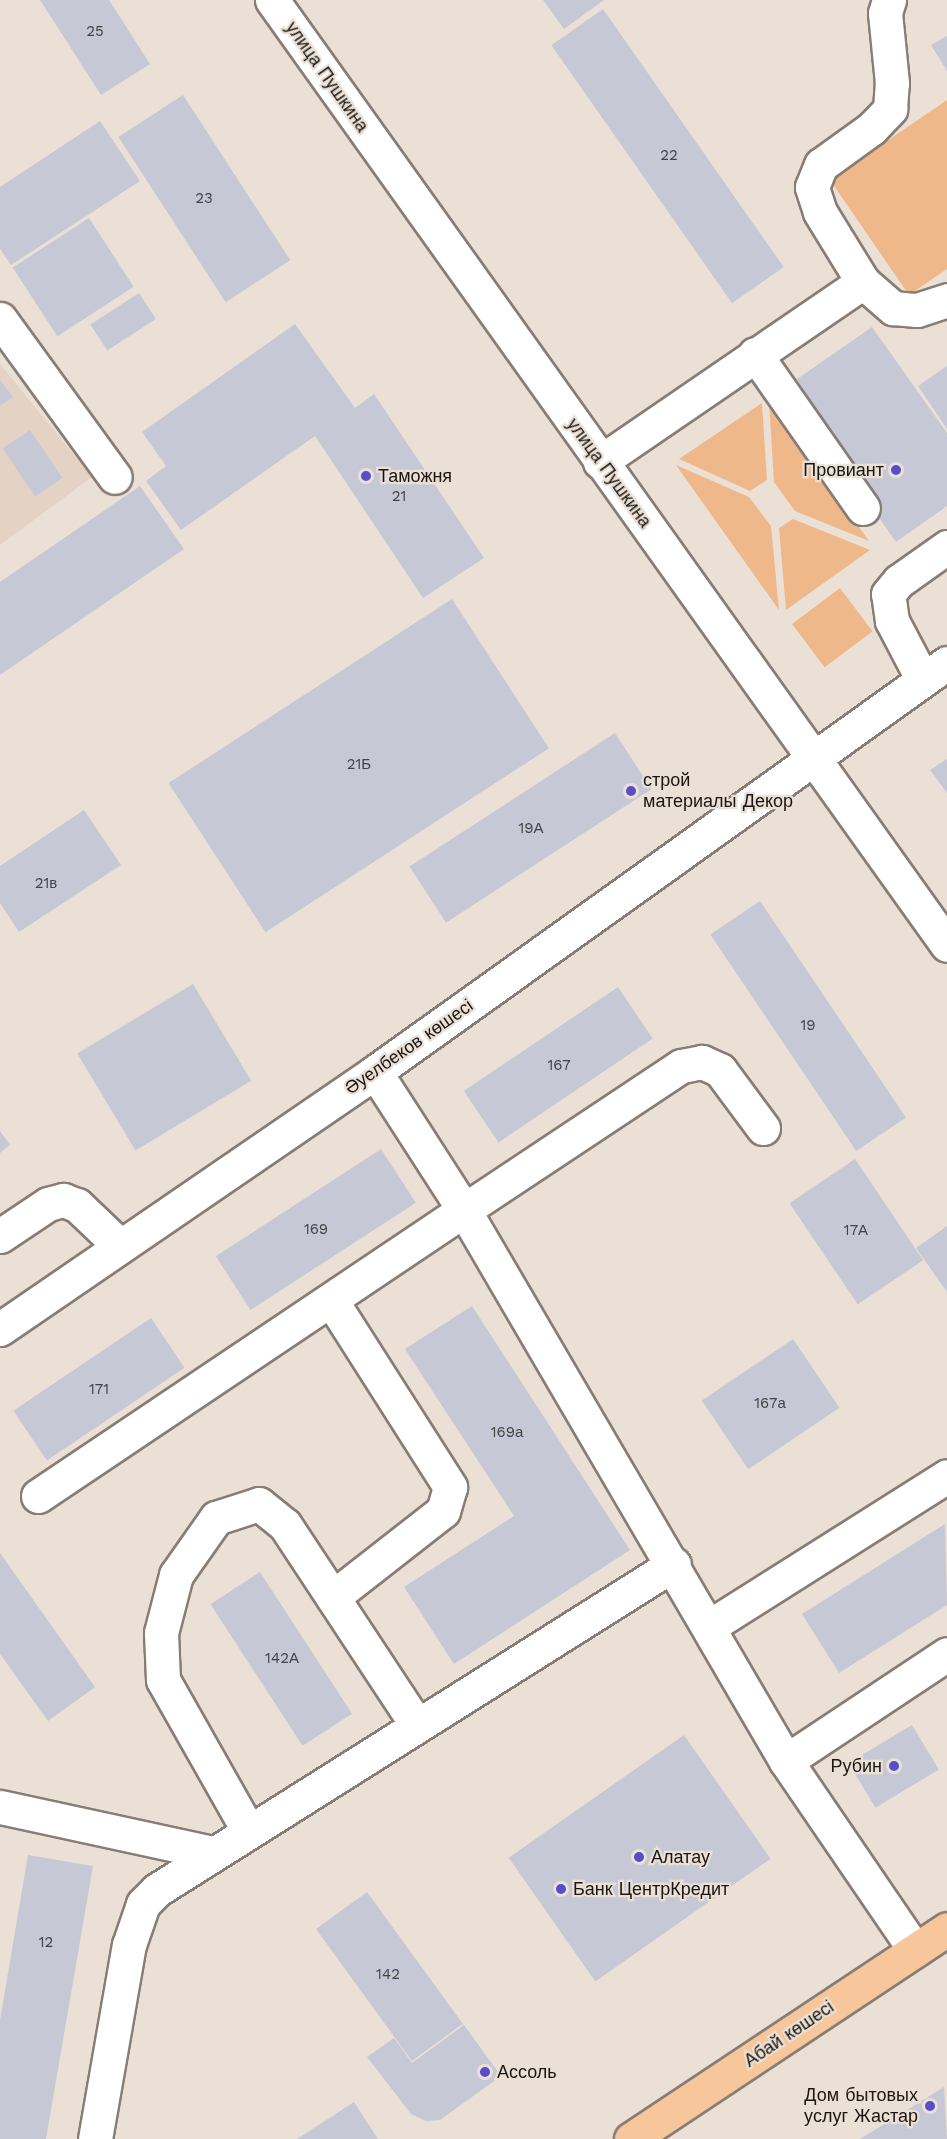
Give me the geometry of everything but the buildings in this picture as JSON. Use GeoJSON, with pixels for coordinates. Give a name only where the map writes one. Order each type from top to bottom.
{"type":"FeatureCollection","features":[{"type":"Feature","properties":{"kind":"main road","name":"Абай көшесі"},"geometry":{"type":"LineString","coordinates":[[631,2139],[947,1929]]}},
{"type":"Feature","properties":{"kind":"street","name":"улица Пушкина"},"geometry":{"type":"LineString","coordinates":[[272,0],[947,945]]}},
{"type":"Feature","properties":{"kind":"street"},"geometry":{"type":"LineString","coordinates":[[889,0],[885,13],[892,83],[890,109],[871,129],[821,165],[812,187],[820,212],[863,282],[893,308],[917,310],[947,300]]}},
{"type":"Feature","properties":{"kind":"street"},"geometry":{"type":"LineString","coordinates":[[600,462],[863,282]]}},
{"type":"Feature","properties":{"kind":"street"},"geometry":{"type":"LineString","coordinates":[[0,319],[115,477]]}},
{"type":"Feature","properties":{"kind":"street"},"geometry":{"type":"LineString","coordinates":[[755,354],[863,508]]}},
{"type":"Feature","properties":{"kind":"street"},"geometry":{"type":"LineString","coordinates":[[935,672],[892,621],[888,594],[899,581],[947,548]]}},
{"type":"Feature","properties":{"kind":"street","name":"Әуелбеков көшесі"},"geometry":{"type":"LineString","coordinates":[[0,1329],[375,1072],[812,757],[935,672]]}},
{"type":"Feature","properties":{"kind":"street"},"geometry":{"type":"LineString","coordinates":[[38,1496],[681,1066],[702,1062],[720,1070],[763,1128]]}},
{"type":"Feature","properties":{"kind":"street"},"geometry":{"type":"LineString","coordinates":[[375,1072],[464,1210],[674,1564],[786,1761],[915,1950]]}},
{"type":"Feature","properties":{"kind":"street"},"geometry":{"type":"LineString","coordinates":[[0,1236],[48,1204],[63,1200],[77,1205],[120,1246]]}},
{"type":"Feature","properties":{"kind":"street"},"geometry":{"type":"LineString","coordinates":[[331,1300],[450,1487],[443,1511],[333,1597]]}},
{"type":"Feature","properties":{"kind":"street"},"geometry":{"type":"LineString","coordinates":[[710,1626],[947,1476]]}},
{"type":"Feature","properties":{"kind":"street"},"geometry":{"type":"LineString","coordinates":[[248,1830],[163,1680],[161,1633],[176,1575],[216,1518],[258,1504],[285,1525],[417,1725]]}},
{"type":"Feature","properties":{"kind":"street"},"geometry":{"type":"LineString","coordinates":[[95,2139],[134,1923],[143,1904],[157,1890],[248,1830],[674,1564]]}},
{"type":"Feature","properties":{"kind":"street"},"geometry":{"type":"LineString","coordinates":[[786,1761],[947,1654]]}},
{"type":"Feature","properties":{"kind":"street"},"geometry":{"type":"LineString","coordinates":[[0,1807],[212,1853]]}},
{"type":"Feature","properties":{"kind":"shaded area"},"geometry":{"type":"Polygon","coordinates":[[[947,100],[947,269],[909,295],[830,180],[947,100]]]}},
{"type":"Feature","properties":{"kind":"shaded area"},"geometry":{"type":"Polygon","coordinates":[[[0,364],[92,477],[0,545],[0,364]]]}},
{"type":"Feature","properties":{"kind":"shaded area"},"geometry":{"type":"Polygon","coordinates":[[[769,402],[869,541],[795,511],[774,482],[769,402]]]}},
{"type":"Feature","properties":{"kind":"shaded area"},"geometry":{"type":"Polygon","coordinates":[[[762,403],[767,480],[750,491],[679,459],[762,403]]]}},
{"type":"Feature","properties":{"kind":"shaded area"},"geometry":{"type":"Polygon","coordinates":[[[676,465],[749,497],[771,526],[779,610],[676,465]]]}},
{"type":"Feature","properties":{"kind":"shaded area"},"geometry":{"type":"Polygon","coordinates":[[[793,519],[870,550],[786,610],[779,528],[793,519]]]}},
{"type":"Feature","properties":{"kind":"shaded area"},"geometry":{"type":"Polygon","coordinates":[[[840,588],[872,631],[825,667],[792,624],[840,588]]]}},
{"type":"Feature","properties":{"kind":"place","name":"Провиант"},"geometry":{"type":"Point","coordinates":[896,470]}},
{"type":"Feature","properties":{"kind":"place","name":"Таможня"},"geometry":{"type":"Point","coordinates":[366,476]}},
{"type":"Feature","properties":{"kind":"place","name":"строй материалы Декор"},"geometry":{"type":"Point","coordinates":[631,791]}},
{"type":"Feature","properties":{"kind":"place","name":"Рубин"},"geometry":{"type":"Point","coordinates":[894,1766]}},
{"type":"Feature","properties":{"kind":"place","name":"Алатау"},"geometry":{"type":"Point","coordinates":[639,1857]}},
{"type":"Feature","properties":{"kind":"place","name":"Банк ЦентрКредит"},"geometry":{"type":"Point","coordinates":[561,1889]}},
{"type":"Feature","properties":{"kind":"place","name":"Ассоль"},"geometry":{"type":"Point","coordinates":[485,2072]}},
{"type":"Feature","properties":{"kind":"place","name":"Дом бытовых услуг Жастар"},"geometry":{"type":"Point","coordinates":[930,2106]}}]}
